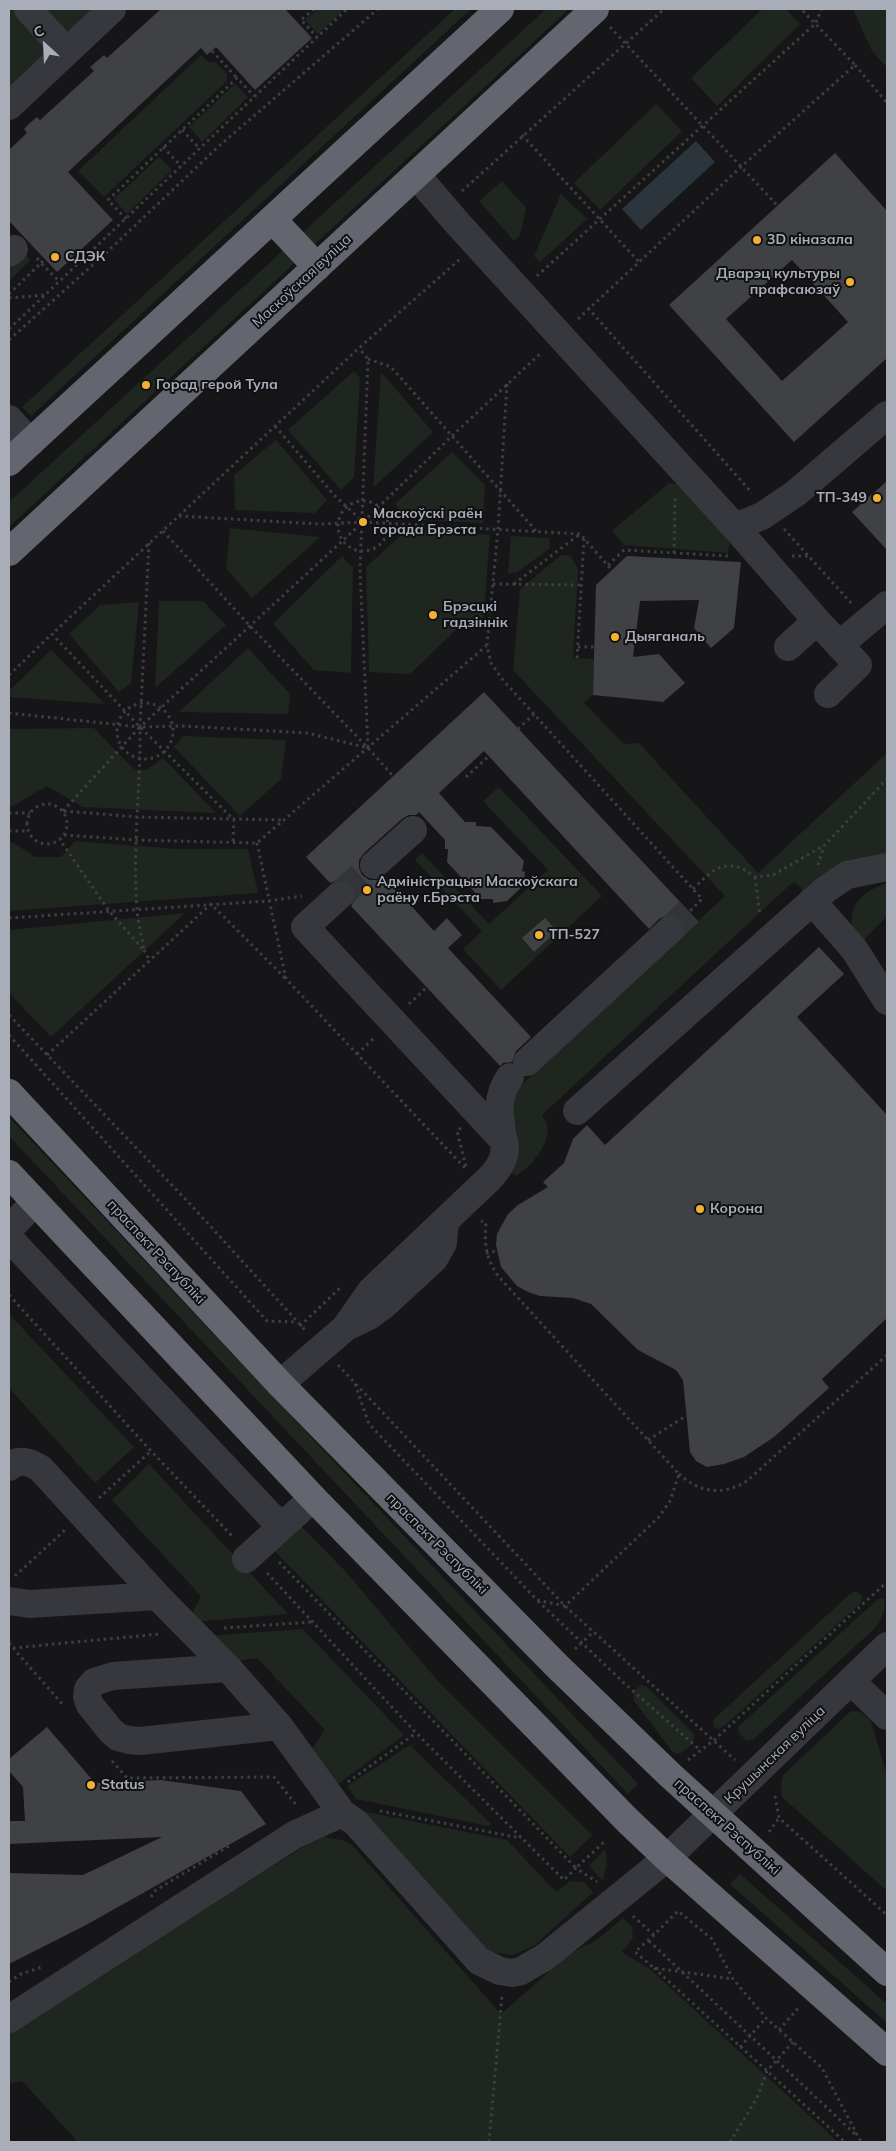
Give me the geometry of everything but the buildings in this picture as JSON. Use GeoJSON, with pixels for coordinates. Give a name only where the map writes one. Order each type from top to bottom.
{"type":"FeatureCollection","features":[{"type":"Feature","properties":{"kind":"highway"},"geometry":{"type":"LineString","coordinates":[[9,462],[500,9]]}},
{"type":"Feature","properties":{"kind":"highway","name":"Маскоўская вуліца"},"geometry":{"type":"LineString","coordinates":[[9,552],[416,175],[602,18]]}},
{"type":"Feature","properties":{"kind":"highway"},"geometry":{"type":"LineString","coordinates":[[273,220],[317,267]]}},
{"type":"Feature","properties":{"kind":"highway","name":"праспект Рэспублікі"},"geometry":{"type":"LineString","coordinates":[[9,1092],[280,1384],[557,1666],[713,1815],[887,1972]]}},
{"type":"Feature","properties":{"kind":"highway"},"geometry":{"type":"LineString","coordinates":[[9,1174],[313,1498],[627,1820],[667,1858],[887,2052]]}},
{"type":"Feature","properties":{"kind":"street"},"geometry":{"type":"LineString","coordinates":[[28,9],[66,51]]}},
{"type":"Feature","properties":{"kind":"street"},"geometry":{"type":"LineString","coordinates":[[9,106],[112,9]]}},
{"type":"Feature","properties":{"kind":"street"},"geometry":{"type":"LineString","coordinates":[[416,175],[459,225],[735,527],[858,665],[828,694]]}},
{"type":"Feature","properties":{"kind":"street"},"geometry":{"type":"LineString","coordinates":[[735,527],[762,516],[796,493],[887,416]]}},
{"type":"Feature","properties":{"kind":"street"},"geometry":{"type":"LineString","coordinates":[[9,419],[30,442]]}},
{"type":"Feature","properties":{"kind":"street"},"geometry":{"type":"LineString","coordinates":[[839,645],[887,605]]}},
{"type":"Feature","properties":{"kind":"street"},"geometry":{"type":"LineString","coordinates":[[788,647],[817,621]]}},
{"type":"Feature","properties":{"kind":"street"},"geometry":{"type":"LineString","coordinates":[[374,865],[413,830]]}},
{"type":"Feature","properties":{"kind":"street"},"geometry":{"type":"LineString","coordinates":[[577,1111],[812,901],[847,875],[887,868]]}},
{"type":"Feature","properties":{"kind":"street"},"geometry":{"type":"LineString","coordinates":[[340,895],[305,927],[504,1141]]}},
{"type":"Feature","properties":{"kind":"street"},"geometry":{"type":"LineString","coordinates":[[812,901],[854,949],[887,1002]]}},
{"type":"Feature","properties":{"kind":"street"},"geometry":{"type":"LineString","coordinates":[[280,1384],[345,1328],[369,1316],[384,1305],[434,1259],[443,1243],[445,1221],[482,1186],[502,1162],[505,1148],[499,1118],[499,1097],[504,1086],[680,921]]}},
{"type":"Feature","properties":{"kind":"street"},"geometry":{"type":"LineString","coordinates":[[9,1229],[35,1202]]}},
{"type":"Feature","properties":{"kind":"street"},"geometry":{"type":"LineString","coordinates":[[9,1238],[260,1547],[313,1498]]}},
{"type":"Feature","properties":{"kind":"street"},"geometry":{"type":"LineString","coordinates":[[9,1467],[20,1461],[27,1462],[40,1469],[157,1596],[228,1668],[279,1726],[342,1813],[356,1823],[479,1961],[504,1972]]}},
{"type":"Feature","properties":{"kind":"street"},"geometry":{"type":"LineString","coordinates":[[9,1601],[29,1604],[157,1596]]}},
{"type":"Feature","properties":{"kind":"street","name":"Крушынская вуліца"},"geometry":{"type":"LineString","coordinates":[[504,1972],[521,1971],[533,1965],[613,1898],[667,1858],[887,1646]]}},
{"type":"Feature","properties":{"kind":"street"},"geometry":{"type":"LineString","coordinates":[[228,1668],[113,1676],[94,1682],[88,1689],[87,1697],[90,1705],[111,1731],[118,1737],[129,1740],[140,1741],[279,1726]]}},
{"type":"Feature","properties":{"kind":"street"},"geometry":{"type":"LineString","coordinates":[[851,1681],[887,1716]]}},
{"type":"Feature","properties":{"kind":"street"},"geometry":{"type":"LineString","coordinates":[[9,2019],[294,1835],[342,1813]]}},
{"type":"Feature","properties":{"kind":"path"},"geometry":{"type":"LineString","coordinates":[[314,9],[301,20],[317,37]]}},
{"type":"Feature","properties":{"kind":"path"},"geometry":{"type":"LineString","coordinates":[[9,329],[347,9]]}},
{"type":"Feature","properties":{"kind":"path"},"geometry":{"type":"LineString","coordinates":[[9,340],[106,253],[219,146],[378,9]]}},
{"type":"Feature","properties":{"kind":"path"},"geometry":{"type":"LineString","coordinates":[[459,194],[664,9]]}},
{"type":"Feature","properties":{"kind":"path"},"geometry":{"type":"LineString","coordinates":[[801,9],[887,103]]}},
{"type":"Feature","properties":{"kind":"path"},"geometry":{"type":"LineString","coordinates":[[529,270],[536,277],[702,124],[815,24],[822,9]]}},
{"type":"Feature","properties":{"kind":"path"},"geometry":{"type":"LineString","coordinates":[[602,18],[777,205]]}},
{"type":"Feature","properties":{"kind":"path"},"geometry":{"type":"LineString","coordinates":[[212,51],[254,96]]}},
{"type":"Feature","properties":{"kind":"path"},"geometry":{"type":"LineString","coordinates":[[63,811],[140,727],[363,522],[453,434],[588,308],[854,65]]}},
{"type":"Feature","properties":{"kind":"path"},"geometry":{"type":"LineString","coordinates":[[126,219],[108,200],[237,78]]}},
{"type":"Feature","properties":{"kind":"path"},"geometry":{"type":"LineString","coordinates":[[182,130],[200,149]]}},
{"type":"Feature","properties":{"kind":"path"},"geometry":{"type":"LineString","coordinates":[[522,136],[639,262]]}},
{"type":"Feature","properties":{"kind":"path"},"geometry":{"type":"LineString","coordinates":[[163,148],[181,166]]}},
{"type":"Feature","properties":{"kind":"path"},"geometry":{"type":"LineString","coordinates":[[9,675],[359,348],[461,258]]}},
{"type":"Feature","properties":{"kind":"path"},"geometry":{"type":"LineString","coordinates":[[9,294],[45,260]]}},
{"type":"Feature","properties":{"kind":"path"},"geometry":{"type":"LineString","coordinates":[[41,263],[60,282]]}},
{"type":"Feature","properties":{"kind":"path"},"geometry":{"type":"LineString","coordinates":[[9,298],[46,295]]}},
{"type":"Feature","properties":{"kind":"path"},"geometry":{"type":"LineString","coordinates":[[588,308],[752,493]]}},
{"type":"Feature","properties":{"kind":"path"},"geometry":{"type":"LineString","coordinates":[[359,348],[368,359],[391,366],[453,434],[537,532]]}},
{"type":"Feature","properties":{"kind":"path"},"geometry":{"type":"LineString","coordinates":[[368,359],[360,569],[368,748]]}},
{"type":"Feature","properties":{"kind":"path"},"geometry":{"type":"LineString","coordinates":[[507,384],[498,530],[486,645],[490,663],[498,675],[702,899],[680,921]]}},
{"type":"Feature","properties":{"kind":"path"},"geometry":{"type":"LineString","coordinates":[[275,426],[334,496],[363,522]]}},
{"type":"Feature","properties":{"kind":"path"},"geometry":{"type":"LineString","coordinates":[[674,553],[676,490]]}},
{"type":"Feature","properties":{"kind":"path"},"geometry":{"type":"LineString","coordinates":[[362,501],[379,507],[388,523],[388,531],[381,543],[375,548],[361,550],[348,546],[340,535],[339,523],[340,517],[347,507],[362,501]]}},
{"type":"Feature","properties":{"kind":"path"},"geometry":{"type":"LineString","coordinates":[[178,516],[320,524],[388,523],[580,534],[612,570]]}},
{"type":"Feature","properties":{"kind":"path"},"geometry":{"type":"LineString","coordinates":[[162,531],[393,776]]}},
{"type":"Feature","properties":{"kind":"path"},"geometry":{"type":"LineString","coordinates":[[513,585],[580,534]]}},
{"type":"Feature","properties":{"kind":"path"},"geometry":{"type":"LineString","coordinates":[[578,658],[584,538]]}},
{"type":"Feature","properties":{"kind":"path"},"geometry":{"type":"LineString","coordinates":[[144,950],[137,910],[136,840],[150,543]]}},
{"type":"Feature","properties":{"kind":"path"},"geometry":{"type":"LineString","coordinates":[[608,565],[624,550],[733,556]]}},
{"type":"Feature","properties":{"kind":"path"},"geometry":{"type":"LineString","coordinates":[[809,556],[856,608]]}},
{"type":"Feature","properties":{"kind":"path"},"geometry":{"type":"LineString","coordinates":[[493,584],[581,585]]}},
{"type":"Feature","properties":{"kind":"path"},"geometry":{"type":"LineString","coordinates":[[52,634],[125,712],[234,820]]}},
{"type":"Feature","properties":{"kind":"path"},"geometry":{"type":"LineString","coordinates":[[64,835],[136,840],[257,843],[486,645]]}},
{"type":"Feature","properties":{"kind":"path"},"geometry":{"type":"LineString","coordinates":[[578,647],[594,647]]}},
{"type":"Feature","properties":{"kind":"path"},"geometry":{"type":"LineString","coordinates":[[142,704],[161,708],[166,713],[172,726],[172,735],[164,751],[149,759],[140,759],[133,756],[122,747],[118,740],[118,725],[125,712],[133,706],[142,704]]}},
{"type":"Feature","properties":{"kind":"path"},"geometry":{"type":"LineString","coordinates":[[9,714],[140,727],[172,726],[307,732],[368,748]]}},
{"type":"Feature","properties":{"kind":"path"},"geometry":{"type":"LineString","coordinates":[[518,729],[534,714]]}},
{"type":"Feature","properties":{"kind":"path"},"geometry":{"type":"LineString","coordinates":[[466,777],[489,756]]}},
{"type":"Feature","properties":{"kind":"path"},"geometry":{"type":"LineString","coordinates":[[693,889],[710,872],[729,864],[743,868],[755,877],[773,875],[824,846],[887,779]]}},
{"type":"Feature","properties":{"kind":"path"},"geometry":{"type":"LineString","coordinates":[[63,811],[68,823],[60,840],[46,844],[40,843],[28,831],[27,820],[30,813],[34,808],[46,803],[53,804],[63,811],[138,817],[283,820]]}},
{"type":"Feature","properties":{"kind":"path"},"geometry":{"type":"LineString","coordinates":[[9,813],[30,813]]}},
{"type":"Feature","properties":{"kind":"path"},"geometry":{"type":"LineString","coordinates":[[232,841],[234,820]]}},
{"type":"Feature","properties":{"kind":"path"},"geometry":{"type":"LineString","coordinates":[[9,831],[28,831]]}},
{"type":"Feature","properties":{"kind":"path"},"geometry":{"type":"LineString","coordinates":[[60,840],[109,911],[144,950],[150,960]]}},
{"type":"Feature","properties":{"kind":"path"},"geometry":{"type":"LineString","coordinates":[[257,843],[286,979]]}},
{"type":"Feature","properties":{"kind":"path"},"geometry":{"type":"LineString","coordinates":[[816,872],[824,846]]}},
{"type":"Feature","properties":{"kind":"path"},"geometry":{"type":"LineString","coordinates":[[9,918],[268,901]]}},
{"type":"Feature","properties":{"kind":"path"},"geometry":{"type":"LineString","coordinates":[[48,1055],[211,904]]}},
{"type":"Feature","properties":{"kind":"path"},"geometry":{"type":"LineString","coordinates":[[211,904],[286,979],[482,1186]]}},
{"type":"Feature","properties":{"kind":"path"},"geometry":{"type":"LineString","coordinates":[[403,1010],[427,987]]}},
{"type":"Feature","properties":{"kind":"path"},"geometry":{"type":"LineString","coordinates":[[9,1015],[190,1204],[312,1338]]}},
{"type":"Feature","properties":{"kind":"path"},"geometry":{"type":"LineString","coordinates":[[9,1036],[268,1321],[296,1322]]}},
{"type":"Feature","properties":{"kind":"path"},"geometry":{"type":"LineString","coordinates":[[480,1220],[486,1223],[486,1253],[498,1276],[679,1474],[697,1487],[709,1491],[735,1488],[748,1481],[887,1355]]}},
{"type":"Feature","properties":{"kind":"path"},"geometry":{"type":"LineString","coordinates":[[486,1253],[497,1251]]}},
{"type":"Feature","properties":{"kind":"path"},"geometry":{"type":"LineString","coordinates":[[9,1295],[151,1451],[260,1547],[576,1868],[654,1935]]}},
{"type":"Feature","properties":{"kind":"path"},"geometry":{"type":"LineString","coordinates":[[334,1361],[565,1606],[735,1760]]}},
{"type":"Feature","properties":{"kind":"path"},"geometry":{"type":"LineString","coordinates":[[355,1384],[370,1424],[537,1600],[624,1684],[700,1750]]}},
{"type":"Feature","properties":{"kind":"path"},"geometry":{"type":"LineString","coordinates":[[648,1440],[686,1416]]}},
{"type":"Feature","properties":{"kind":"path"},"geometry":{"type":"LineString","coordinates":[[565,1606],[659,1517],[670,1501],[679,1474]]}},
{"type":"Feature","properties":{"kind":"path"},"geometry":{"type":"LineString","coordinates":[[260,1547],[416,1732],[564,1880],[604,1842]]}},
{"type":"Feature","properties":{"kind":"path"},"geometry":{"type":"LineString","coordinates":[[687,1761],[713,1741],[887,1582]]}},
{"type":"Feature","properties":{"kind":"path"},"geometry":{"type":"LineString","coordinates":[[537,1600],[565,1606]]}},
{"type":"Feature","properties":{"kind":"path"},"geometry":{"type":"LineString","coordinates":[[775,1796],[779,1818],[887,1915]]}},
{"type":"Feature","properties":{"kind":"path"},"geometry":{"type":"LineString","coordinates":[[378,1811],[521,1838]]}},
{"type":"Feature","properties":{"kind":"path"},"geometry":{"type":"LineString","coordinates":[[767,1835],[779,1818]]}},
{"type":"Feature","properties":{"kind":"path"},"geometry":{"type":"LineString","coordinates":[[845,2142],[636,1952],[678,1911],[712,1939],[733,1979],[766,2018],[822,2068],[859,2137]]}},
{"type":"Feature","properties":{"kind":"path"},"geometry":{"type":"LineString","coordinates":[[649,1941],[863,2142]]}},
{"type":"Feature","properties":{"kind":"path"},"geometry":{"type":"LineString","coordinates":[[654,1968],[733,1979]]}},
{"type":"Feature","properties":{"kind":"path"},"geometry":{"type":"LineString","coordinates":[[489,2142],[504,1972]]}},
{"type":"Feature","properties":{"kind":"path"},"geometry":{"type":"LineString","coordinates":[[779,2030],[815,1988]]}},
{"type":"Feature","properties":{"kind":"path"},"geometry":{"type":"LineString","coordinates":[[740,2047],[766,2018]]}},
{"type":"Feature","properties":{"kind":"path"},"geometry":{"type":"LineString","coordinates":[[730,2142],[757,2098],[767,2071],[793,2042]]}},
{"type":"Feature","properties":{"kind":"shaded area"},"geometry":{"type":"Polygon","coordinates":[[[9,9],[102,9],[9,96],[9,9]]]}},
{"type":"Feature","properties":{"kind":"shaded area"},"geometry":{"type":"Polygon","coordinates":[[[318,9],[345,9],[318,34],[305,20],[318,9]]]}},
{"type":"Feature","properties":{"kind":"shaded area"},"geometry":{"type":"Polygon","coordinates":[[[455,9],[471,9],[31,416],[22,407],[455,9]]]}},
{"type":"Feature","properties":{"kind":"shaded area"},"geometry":{"type":"Polygon","coordinates":[[[546,9],[569,9],[9,527],[9,502],[546,9]]]}},
{"type":"Feature","properties":{"kind":"shaded area"},"geometry":{"type":"Polygon","coordinates":[[[762,9],[786,9],[800,24],[717,106],[691,78],[762,9]]]}},
{"type":"Feature","properties":{"kind":"shaded area"},"geometry":{"type":"Polygon","coordinates":[[[853,9],[887,9],[887,68],[872,51],[853,9]]]}},
{"type":"Feature","properties":{"kind":"shaded area"},"geometry":{"type":"Polygon","coordinates":[[[201,55],[208,62],[216,62],[227,74],[227,81],[104,197],[78,171],[201,55]]]}},
{"type":"Feature","properties":{"kind":"shaded area"},"geometry":{"type":"Polygon","coordinates":[[[235,84],[248,97],[202,142],[189,127],[235,84]]]}},
{"type":"Feature","properties":{"kind":"shaded area"},"geometry":{"type":"Polygon","coordinates":[[[656,104],[682,131],[600,210],[574,183],[656,104]]]}},
{"type":"Feature","properties":{"kind":"shaded area"},"geometry":{"type":"Polygon","coordinates":[[[696,141],[715,162],[641,230],[622,209],[696,141]]]}},
{"type":"Feature","properties":{"kind":"shaded area"},"geometry":{"type":"Polygon","coordinates":[[[159,157],[172,170],[127,214],[114,199],[159,157]]]}},
{"type":"Feature","properties":{"kind":"shaded area"},"geometry":{"type":"Polygon","coordinates":[[[502,181],[526,208],[520,235],[514,241],[479,201],[502,181]]]}},
{"type":"Feature","properties":{"kind":"shaded area"},"geometry":{"type":"Polygon","coordinates":[[[561,194],[587,219],[540,262],[534,256],[561,194]]]}},
{"type":"Feature","properties":{"kind":"shaded area"},"geometry":{"type":"Polygon","coordinates":[[[23,252],[31,260],[9,281],[9,265],[23,252]]]}},
{"type":"Feature","properties":{"kind":"shaded area"},"geometry":{"type":"Polygon","coordinates":[[[354,371],[360,378],[354,477],[341,490],[288,430],[354,371]]]}},
{"type":"Feature","properties":{"kind":"shaded area"},"geometry":{"type":"Polygon","coordinates":[[[381,372],[433,432],[373,488],[381,372]]]}},
{"type":"Feature","properties":{"kind":"shaded area"},"geometry":{"type":"Polygon","coordinates":[[[276,440],[327,500],[315,513],[235,510],[234,475],[276,440]]]}},
{"type":"Feature","properties":{"kind":"shaded area"},"geometry":{"type":"Polygon","coordinates":[[[452,452],[485,485],[483,523],[407,519],[395,504],[452,452]]]}},
{"type":"Feature","properties":{"kind":"shaded area"},"geometry":{"type":"Polygon","coordinates":[[[669,483],[685,485],[730,538],[728,553],[624,545],[612,531],[669,483]]]}},
{"type":"Feature","properties":{"kind":"shaded area"},"geometry":{"type":"Polygon","coordinates":[[[230,528],[320,537],[252,598],[226,568],[230,528]]]}},
{"type":"Feature","properties":{"kind":"shaded area"},"geometry":{"type":"Polygon","coordinates":[[[408,529],[490,535],[483,624],[458,628],[410,674],[369,672],[366,567],[408,529]]]}},
{"type":"Feature","properties":{"kind":"shaded area"},"geometry":{"type":"Polygon","coordinates":[[[511,536],[550,538],[549,549],[516,573],[508,573],[511,536]]]}},
{"type":"Feature","properties":{"kind":"shaded area"},"geometry":{"type":"Polygon","coordinates":[[[561,555],[571,556],[578,570],[573,658],[594,659],[593,695],[584,703],[624,744],[639,743],[758,873],[887,753],[887,857],[804,891],[794,881],[542,1115],[547,1125],[546,1140],[539,1154],[517,1175],[510,1173],[518,1150],[517,1130],[513,1121],[511,1105],[519,1087],[725,896],[513,670],[520,589],[561,555]]]}},
{"type":"Feature","properties":{"kind":"shaded area"},"geometry":{"type":"Polygon","coordinates":[[[342,556],[353,568],[351,673],[314,670],[273,624],[342,556]]]}},
{"type":"Feature","properties":{"kind":"shaded area"},"geometry":{"type":"Polygon","coordinates":[[[159,601],[203,601],[226,625],[155,688],[159,601]]]}},
{"type":"Feature","properties":{"kind":"shaded area"},"geometry":{"type":"Polygon","coordinates":[[[139,602],[131,683],[119,692],[69,634],[100,605],[139,602]]]}},
{"type":"Feature","properties":{"kind":"shaded area"},"geometry":{"type":"Polygon","coordinates":[[[248,648],[290,694],[288,714],[179,712],[248,648]]]}},
{"type":"Feature","properties":{"kind":"shaded area"},"geometry":{"type":"Polygon","coordinates":[[[51,650],[105,704],[9,697],[9,691],[51,650]]]}},
{"type":"Feature","properties":{"kind":"shaded area"},"geometry":{"type":"Polygon","coordinates":[[[94,728],[134,769],[147,770],[163,758],[216,813],[83,807],[47,786],[13,806],[9,806],[9,729],[94,728]]]}},
{"type":"Feature","properties":{"kind":"shaded area"},"geometry":{"type":"Polygon","coordinates":[[[183,736],[286,740],[281,779],[240,816],[174,747],[183,736]]]}},
{"type":"Feature","properties":{"kind":"shaded area"},"geometry":{"type":"Polygon","coordinates":[[[499,787],[602,896],[501,990],[463,949],[482,931],[415,860],[422,853],[489,924],[548,870],[483,801],[499,787]]]}},
{"type":"Feature","properties":{"kind":"shaded area"},"geometry":{"type":"Polygon","coordinates":[[[75,841],[177,849],[248,849],[258,893],[9,911],[9,842],[14,843],[35,857],[61,857],[75,841]]]}},
{"type":"Feature","properties":{"kind":"shaded area"},"geometry":{"type":"Polygon","coordinates":[[[887,883],[887,916],[860,944],[853,928],[853,910],[867,893],[887,883]]]}},
{"type":"Feature","properties":{"kind":"shaded area"},"geometry":{"type":"Polygon","coordinates":[[[185,913],[51,1037],[9,993],[9,930],[185,913]]]}},
{"type":"Feature","properties":{"kind":"shaded area"},"geometry":{"type":"Polygon","coordinates":[[[9,1117],[638,1784],[628,1794],[9,1136],[9,1117]]]}},
{"type":"Feature","properties":{"kind":"shaded area"},"geometry":{"type":"Polygon","coordinates":[[[9,1314],[134,1447],[95,1483],[9,1388],[9,1314]]]}},
{"type":"Feature","properties":{"kind":"shaded area"},"geometry":{"type":"Polygon","coordinates":[[[149,1464],[288,1614],[193,1622],[190,1617],[201,1596],[112,1500],[149,1464]]]}},
{"type":"Feature","properties":{"kind":"shaded area"},"geometry":{"type":"Polygon","coordinates":[[[295,1520],[347,1573],[436,1679],[592,1835],[570,1857],[268,1544],[295,1520]]]}},
{"type":"Feature","properties":{"kind":"shaded area"},"geometry":{"type":"Polygon","coordinates":[[[856,1591],[862,1596],[861,1603],[724,1726],[718,1729],[714,1727],[713,1722],[715,1718],[850,1594],[856,1591]]]}},
{"type":"Feature","properties":{"kind":"shaded area"},"geometry":{"type":"Polygon","coordinates":[[[883,1598],[884,1610],[874,1629],[753,1740],[746,1741],[738,1731],[739,1726],[878,1599],[883,1598]]]}},
{"type":"Feature","properties":{"kind":"shaded area"},"geometry":{"type":"Polygon","coordinates":[[[303,1629],[404,1735],[337,1785],[310,1752],[325,1730],[257,1658],[230,1662],[207,1636],[303,1629]]]}},
{"type":"Feature","properties":{"kind":"shaded area"},"geometry":{"type":"Polygon","coordinates":[[[641,1685],[646,1686],[694,1734],[691,1744],[683,1752],[676,1754],[672,1751],[634,1701],[633,1691],[641,1685]]]}},
{"type":"Feature","properties":{"kind":"shaded area"},"geometry":{"type":"Polygon","coordinates":[[[851,1711],[861,1712],[871,1721],[887,1776],[887,1891],[782,1797],[781,1784],[783,1775],[851,1711]]]}},
{"type":"Feature","properties":{"kind":"shaded area"},"geometry":{"type":"Polygon","coordinates":[[[410,1745],[491,1824],[489,1826],[356,1799],[347,1786],[410,1745]]]}},
{"type":"Feature","properties":{"kind":"shaded area"},"geometry":{"type":"Polygon","coordinates":[[[357,1810],[507,1840],[556,1892],[570,1881],[584,1882],[593,1892],[535,1945],[513,1955],[489,1952],[357,1810]]]}},
{"type":"Feature","properties":{"kind":"shaded area"},"geometry":{"type":"Polygon","coordinates":[[[324,1837],[342,1840],[351,1844],[501,2014],[569,1954],[595,1941],[623,1918],[632,1926],[633,1938],[622,1952],[650,1969],[838,2142],[78,2142],[22,2081],[13,2083],[9,2081],[9,2031],[306,1845],[324,1837]]]}},
{"type":"Feature","properties":{"kind":"shaded area"},"geometry":{"type":"Polygon","coordinates":[[[605,1849],[607,1862],[603,1881],[589,1866],[605,1849]]]}},
{"type":"Feature","properties":{"kind":"shaded area"},"geometry":{"type":"Polygon","coordinates":[[[740,1874],[887,2004],[887,2023],[730,1884],[740,1874]]]}},
{"type":"Feature","properties":{"kind":"tunnel"},"geometry":{"type":"LineString","coordinates":[[340,895],[374,865]]}},
{"type":"Feature","properties":{"kind":"tunnel"},"geometry":{"type":"LineString","coordinates":[[670,930],[689,912]]}},
{"type":"Feature","properties":{"kind":"place","name":"3D кіназала"},"geometry":{"type":"Point","coordinates":[757,240]}},
{"type":"Feature","properties":{"kind":"place","name":"СДЭК"},"geometry":{"type":"Point","coordinates":[55,257]}},
{"type":"Feature","properties":{"kind":"place","name":"Дварэц культуры прафсаюзаў"},"geometry":{"type":"Point","coordinates":[850,282]}},
{"type":"Feature","properties":{"kind":"place","name":"Горад герой Тула"},"geometry":{"type":"Point","coordinates":[146,385]}},
{"type":"Feature","properties":{"kind":"place","name":"ТП-349"},"geometry":{"type":"Point","coordinates":[877,498]}},
{"type":"Feature","properties":{"kind":"place","name":"Маскоўскі раён горада Брэста"},"geometry":{"type":"Point","coordinates":[363,522]}},
{"type":"Feature","properties":{"kind":"place","name":"Брэсцкі гадзіннік"},"geometry":{"type":"Point","coordinates":[433,615]}},
{"type":"Feature","properties":{"kind":"place","name":"Дыяганаль"},"geometry":{"type":"Point","coordinates":[615,637]}},
{"type":"Feature","properties":{"kind":"place","name":"Адміністрацыя Маскоўскага раёну г.Брэста"},"geometry":{"type":"Point","coordinates":[367,890]}},
{"type":"Feature","properties":{"kind":"place","name":"ТП-527"},"geometry":{"type":"Point","coordinates":[539,935]}},
{"type":"Feature","properties":{"kind":"place","name":"Корона"},"geometry":{"type":"Point","coordinates":[700,1209]}},
{"type":"Feature","properties":{"kind":"place","name":"Status"},"geometry":{"type":"Point","coordinates":[91,1785]}}]}
